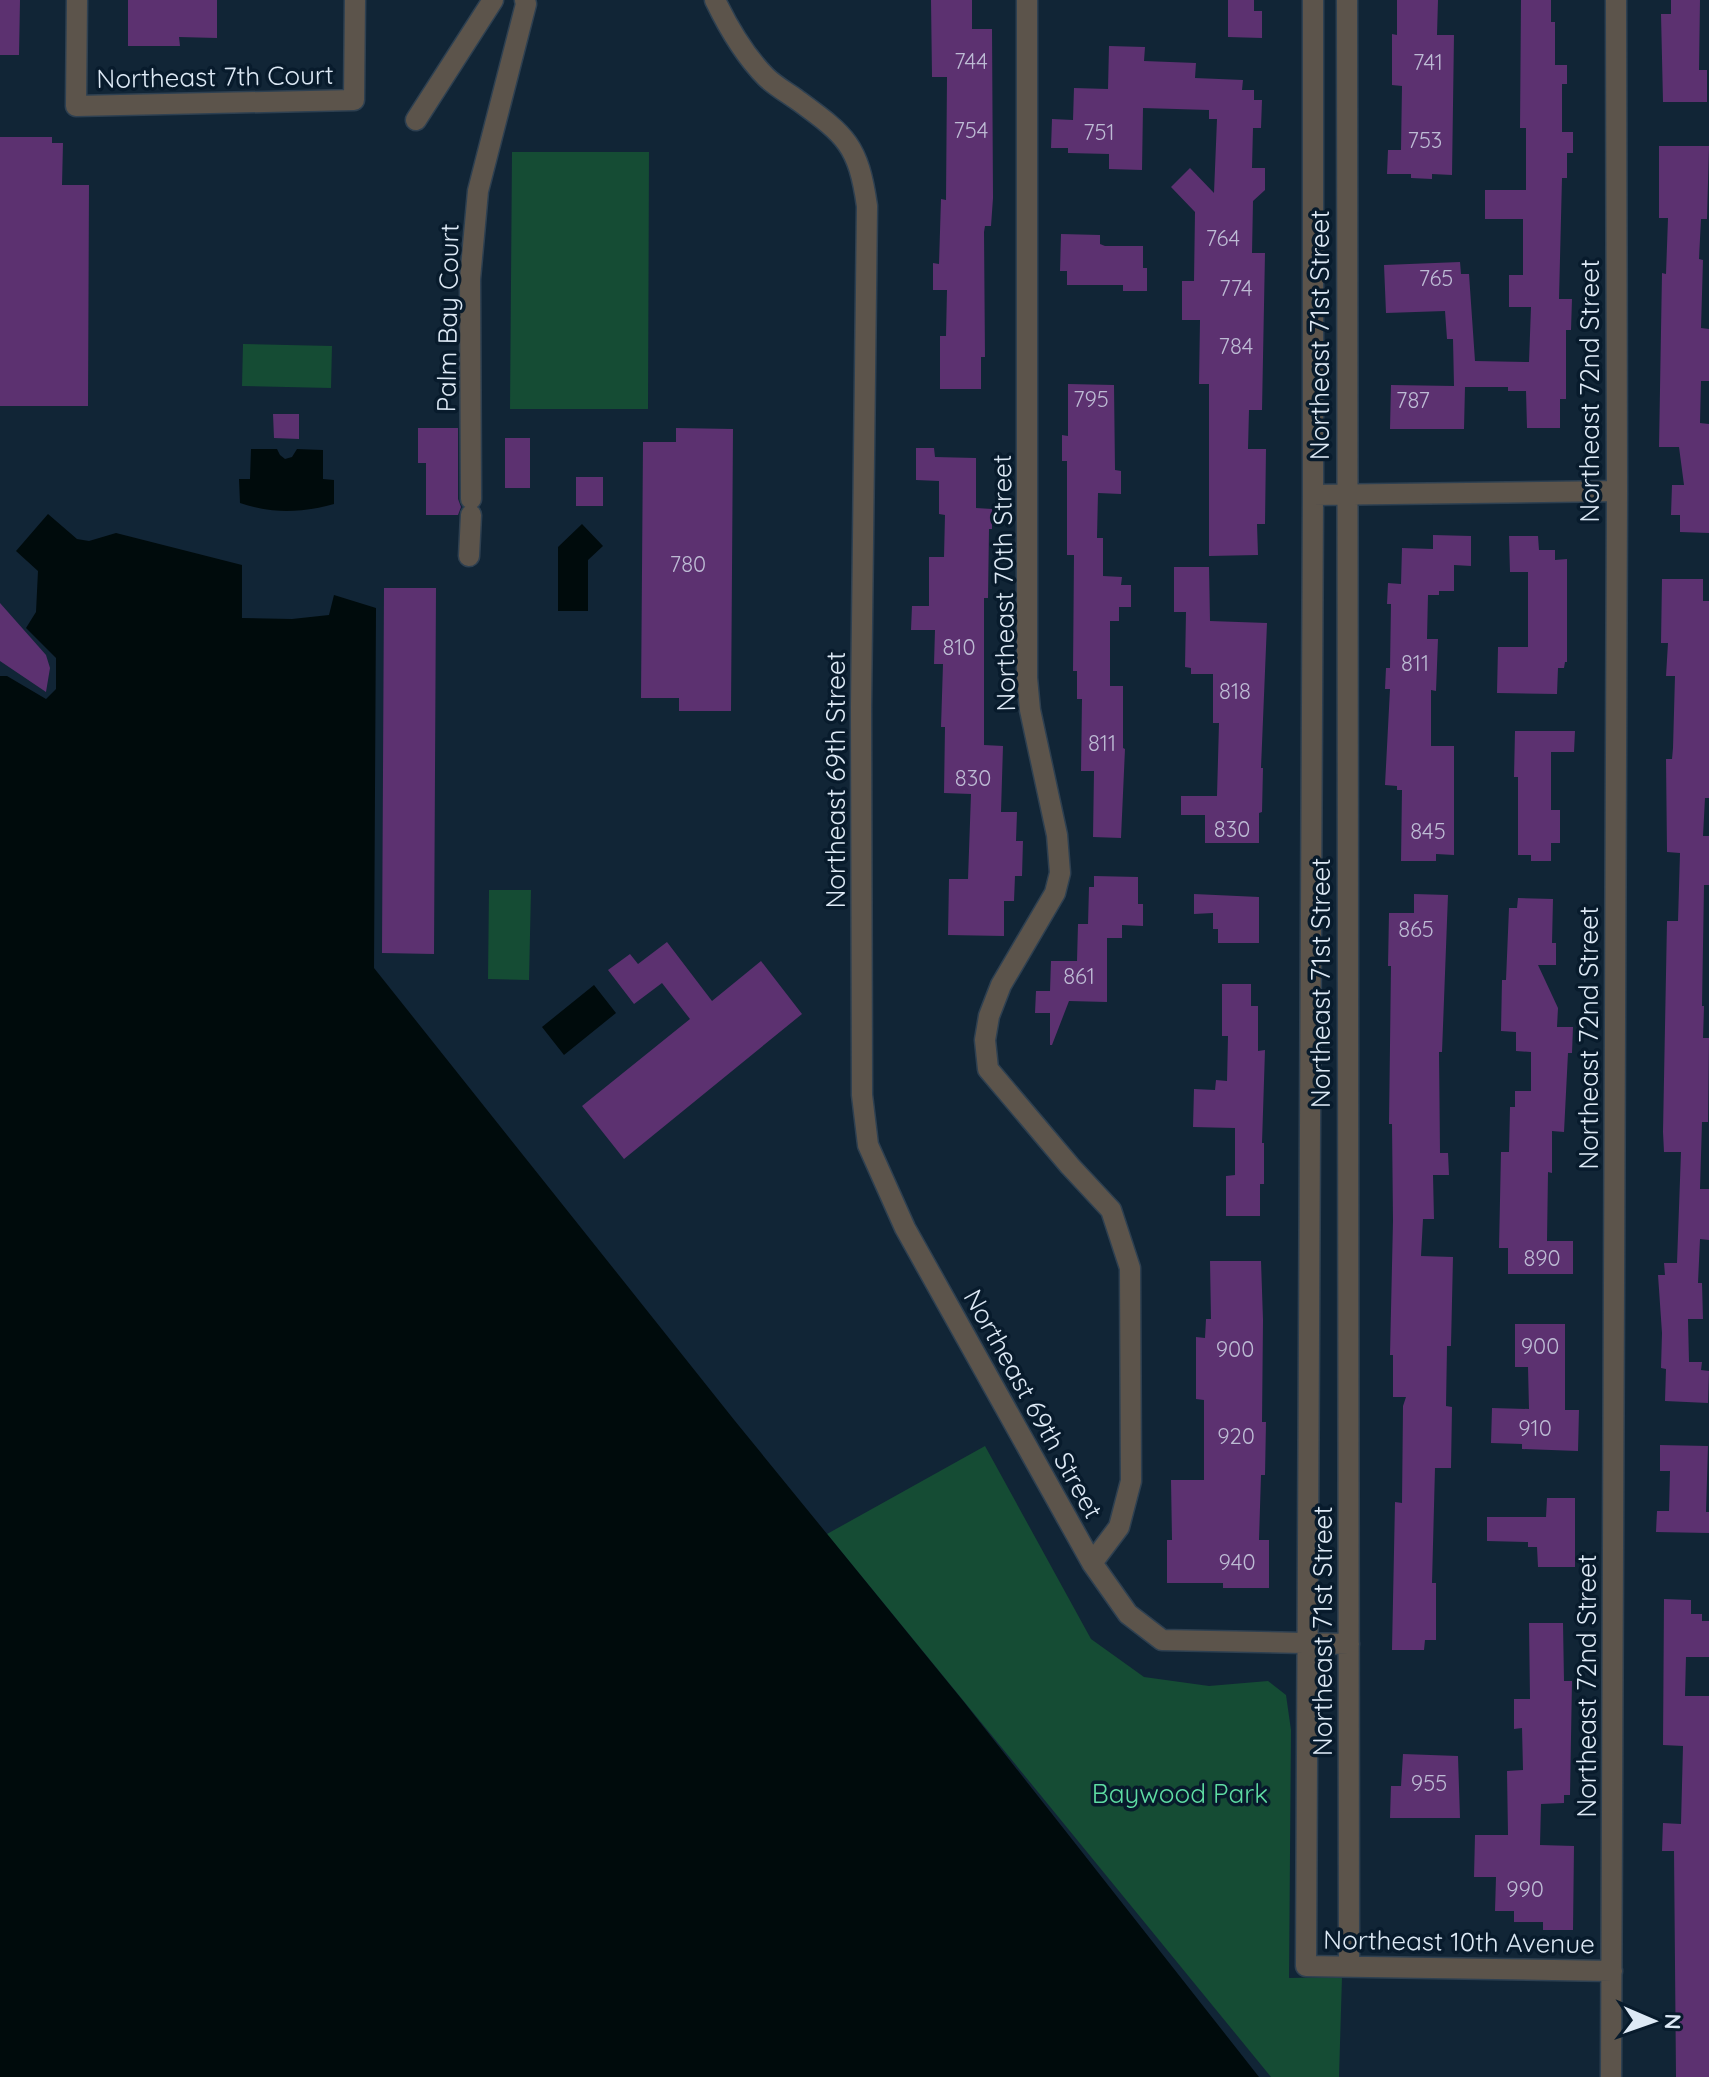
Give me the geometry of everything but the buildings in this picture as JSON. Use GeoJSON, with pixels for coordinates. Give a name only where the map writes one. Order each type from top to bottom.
{"type":"FeatureCollection","features":[{"type":"Feature","properties":{"kind":"street","name":"Northeast 7th Court"},"geometry":{"type":"LineString","coordinates":[[77,0],[76,106],[354,100],[355,0]]}},
{"type":"Feature","properties":{"kind":"street"},"geometry":{"type":"LineString","coordinates":[[416,120],[493,0]]}},
{"type":"Feature","properties":{"kind":"street","name":"Palm Bay Court"},"geometry":{"type":"LineString","coordinates":[[469,556],[470,279],[478,191],[525,0]]}},
{"type":"Feature","properties":{"kind":"street","name":"Northeast 69th Street"},"geometry":{"type":"LineString","coordinates":[[715,0],[736,40],[767,78],[837,130],[855,153],[867,206],[861,738],[862,1095],[868,1145],[905,1228],[1092,1563],[1128,1614],[1162,1640],[1349,1644]]}},
{"type":"Feature","properties":{"kind":"street","name":"Northeast 70th Street"},"geometry":{"type":"LineString","coordinates":[[1027,0],[1027,678],[1030,710],[1057,835],[1060,873],[1055,893],[1001,985],[989,1016],[985,1040],[988,1069],[1111,1210],[1130,1268],[1131,1481],[1119,1527],[1092,1563]]}},
{"type":"Feature","properties":{"kind":"street","name":"Northeast 71st Street"},"geometry":{"type":"LineString","coordinates":[[1306,1966],[1313,0]]}},
{"type":"Feature","properties":{"kind":"street","name":"Northeast 71st Street"},"geometry":{"type":"LineString","coordinates":[[1347,0],[1349,1966]]}},
{"type":"Feature","properties":{"kind":"street","name":"Northeast 72nd Street"},"geometry":{"type":"LineString","coordinates":[[1611,2077],[1616,0]]}},
{"type":"Feature","properties":{"kind":"street"},"geometry":{"type":"LineString","coordinates":[[1313,495],[1617,491]]}},
{"type":"Feature","properties":{"kind":"street","name":"Northeast 10th Avenue"},"geometry":{"type":"LineString","coordinates":[[1306,1966],[1612,1971]]}},
{"type":"Feature","properties":{"kind":"green space"},"geometry":{"type":"Polygon","coordinates":[[[512,152],[649,152],[648,409],[510,409],[512,152]]]}},
{"type":"Feature","properties":{"kind":"green space"},"geometry":{"type":"Polygon","coordinates":[[[243,344],[332,346],[331,388],[242,386],[243,344]]]}},
{"type":"Feature","properties":{"kind":"green space"},"geometry":{"type":"Polygon","coordinates":[[[489,890],[531,890],[529,980],[488,979],[489,890]]]}},
{"type":"Feature","properties":{"kind":"green space","name":"Baywood Park"},"geometry":{"type":"Polygon","coordinates":[[[985,1446],[1091,1639],[1144,1677],[1209,1686],[1268,1681],[1286,1695],[1291,1730],[1289,1978],[1342,1977],[1339,2077],[1271,2077],[827,1534],[985,1446]]]}},
{"type":"Feature","properties":{"kind":"shaded area"},"geometry":{"type":"Polygon","coordinates":[[[251,449],[277,449],[285,459],[292,457],[297,449],[323,450],[323,479],[334,480],[334,504],[287,511],[240,503],[239,479],[250,479],[251,449]]]}},
{"type":"Feature","properties":{"kind":"shaded area"},"geometry":{"type":"Polygon","coordinates":[[[48,514],[77,539],[89,541],[116,533],[242,565],[242,618],[292,619],[329,615],[334,595],[376,608],[374,968],[735,1421],[964,1702],[1259,2077],[0,2077],[0,676],[7,676],[46,699],[56,689],[56,658],[26,628],[36,612],[38,571],[16,551],[48,514]]]}},
{"type":"Feature","properties":{"kind":"shaded area"},"geometry":{"type":"Polygon","coordinates":[[[582,524],[603,546],[588,560],[588,611],[558,611],[558,547],[582,524]]]}},
{"type":"Feature","properties":{"kind":"shaded area"},"geometry":{"type":"Polygon","coordinates":[[[594,985],[616,1013],[564,1055],[542,1027],[594,985]]]}}]}
